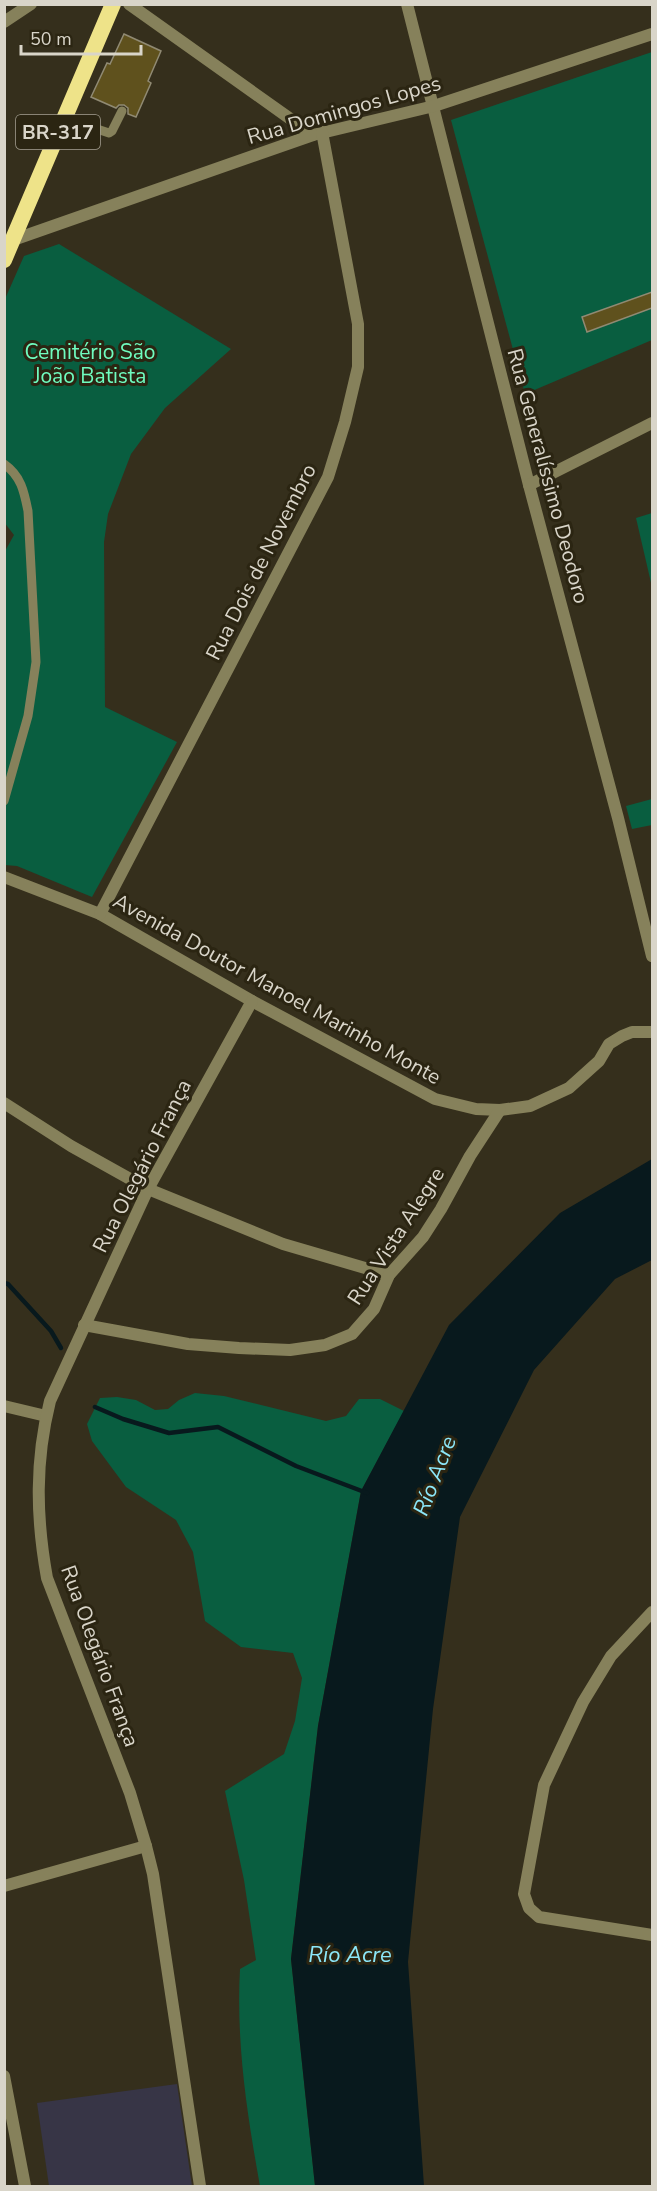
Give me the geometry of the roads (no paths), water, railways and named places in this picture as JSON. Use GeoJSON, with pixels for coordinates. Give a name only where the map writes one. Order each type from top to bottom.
{"type":"FeatureCollection","features":[{"type":"Feature","properties":{"kind":"highway","name":"BR-317"},"geometry":{"type":"LineString","coordinates":[[4,260],[113,4]]}},
{"type":"Feature","properties":{"kind":"street"},"geometry":{"type":"LineString","coordinates":[[4,22],[32,4]]}},
{"type":"Feature","properties":{"kind":"street"},"geometry":{"type":"LineString","coordinates":[[129,4],[318,134]]}},
{"type":"Feature","properties":{"kind":"street","name":"Rua Generalíssimo Deodoro"},"geometry":{"type":"LineString","coordinates":[[407,4],[652,956]]}},
{"type":"Feature","properties":{"kind":"street","name":"Rua Domingos Lopes"},"geometry":{"type":"LineString","coordinates":[[13,240],[318,134],[434,106],[652,34]]}},
{"type":"Feature","properties":{"kind":"street","name":"Rua Dois de Novembro"},"geometry":{"type":"LineString","coordinates":[[100,914],[328,477],[345,422],[358,367],[358,324],[318,134]]}},
{"type":"Feature","properties":{"kind":"street"},"geometry":{"type":"LineString","coordinates":[[529,485],[652,423]]}},
{"type":"Feature","properties":{"kind":"street","name":"Avenida Doutor Manoel Marinho Monte"},"geometry":{"type":"LineString","coordinates":[[4,877],[100,914],[252,1001],[435,1099],[477,1109],[500,1110],[530,1106],[569,1088],[599,1061],[609,1044],[632,1032],[652,1032]]}},
{"type":"Feature","properties":{"kind":"street","name":"Rua Olegário França"},"geometry":{"type":"LineString","coordinates":[[200,2187],[153,1874],[130,1793],[47,1578],[40,1542],[38,1511],[42,1434],[50,1401],[148,1189],[252,1001]]}},
{"type":"Feature","properties":{"kind":"street"},"geometry":{"type":"LineString","coordinates":[[4,1102],[71,1146],[148,1189],[283,1244],[389,1275]]}},
{"type":"Feature","properties":{"kind":"street","name":"Rua Vista Alegre"},"geometry":{"type":"LineString","coordinates":[[84,1325],[188,1344],[290,1350],[325,1345],[352,1334],[374,1309],[389,1275],[423,1237],[470,1156],[500,1110]]}},
{"type":"Feature","properties":{"kind":"street"},"geometry":{"type":"LineString","coordinates":[[4,1406],[46,1416]]}},
{"type":"Feature","properties":{"kind":"street"},"geometry":{"type":"LineString","coordinates":[[652,1612],[612,1656],[594,1684],[583,1702],[544,1785],[524,1894],[529,1908],[539,1917],[652,1935]]}},
{"type":"Feature","properties":{"kind":"street"},"geometry":{"type":"LineString","coordinates":[[4,1886],[146,1846]]}},
{"type":"Feature","properties":{"kind":"street"},"geometry":{"type":"LineString","coordinates":[[4,2076],[25,2187]]}},
{"type":"Feature","properties":{"kind":"lane"},"geometry":{"type":"LineString","coordinates":[[64,118],[109,134],[122,111]]}},
{"type":"Feature","properties":{"kind":"lane"},"geometry":{"type":"LineString","coordinates":[[4,464],[14,470],[23,487],[28,511],[36,662],[28,716],[4,801]]}},
{"type":"Feature","properties":{"kind":"water","name":"Río Acre"},"geometry":{"type":"Polygon","coordinates":[[[652,1159],[652,1260],[615,1279],[534,1370],[460,1517],[433,1709],[408,1962],[424,2186],[315,2186],[291,1959],[318,1726],[361,1491],[449,1325],[560,1213],[652,1159]]]}},
{"type":"Feature","properties":{"kind":"waterway"},"geometry":{"type":"LineString","coordinates":[[4,1283],[8,1284],[51,1331],[61,1348]]}},
{"type":"Feature","properties":{"kind":"waterway"},"geometry":{"type":"LineString","coordinates":[[95,1407],[123,1419],[169,1433],[218,1427],[296,1466],[367,1493]]}},
{"type":"Feature","properties":{"kind":"park label","name":"Cemitério São João Batista"},"geometry":{"type":"Point","coordinates":[90,364]}}]}
